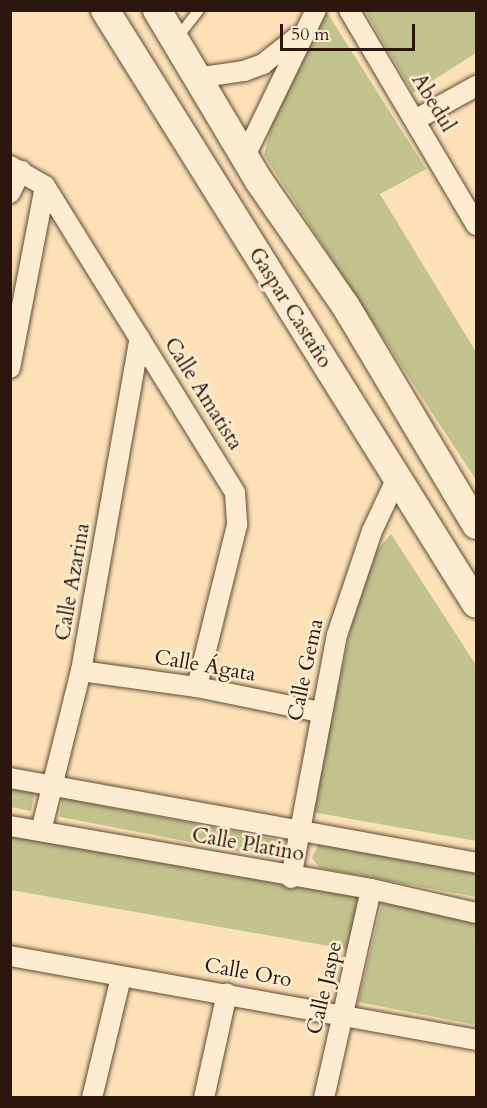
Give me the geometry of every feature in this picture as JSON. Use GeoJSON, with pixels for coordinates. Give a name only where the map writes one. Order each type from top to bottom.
{"type":"FeatureCollection","features":[{"type":"Feature","properties":{"kind":"main road","name":"Gaspar Castaño"},"geometry":{"type":"LineString","coordinates":[[105,10],[396,480],[477,604]]}},
{"type":"Feature","properties":{"kind":"main road","name":"Gaspar Castaño"},"geometry":{"type":"LineString","coordinates":[[158,10],[196,78],[259,181],[345,305],[477,525]]}},
{"type":"Feature","properties":{"kind":"main road"},"geometry":{"type":"LineString","coordinates":[[228,207],[259,181]]}},
{"type":"Feature","properties":{"kind":"street"},"geometry":{"type":"LineString","coordinates":[[245,156],[303,31],[316,10]]}},
{"type":"Feature","properties":{"kind":"street","name":"Abedul"},"geometry":{"type":"LineString","coordinates":[[349,10],[476,221]]}},
{"type":"Feature","properties":{"kind":"street"},"geometry":{"type":"LineString","coordinates":[[196,78],[244,71],[263,64],[303,31]]}},
{"type":"Feature","properties":{"kind":"street"},"geometry":{"type":"LineString","coordinates":[[415,120],[477,86]]}},
{"type":"Feature","properties":{"kind":"street"},"geometry":{"type":"LineString","coordinates":[[10,193],[16,168]]}},
{"type":"Feature","properties":{"kind":"street","name":"Calle Amatista"},"geometry":{"type":"LineString","coordinates":[[16,168],[45,186],[235,493],[237,525],[197,687]]}},
{"type":"Feature","properties":{"kind":"street"},"geometry":{"type":"LineString","coordinates":[[11,362],[45,186]]}},
{"type":"Feature","properties":{"kind":"street","name":"Calle Azarina"},"geometry":{"type":"LineString","coordinates":[[42,831],[81,671],[140,338]]}},
{"type":"Feature","properties":{"kind":"street","name":"Calle Gema"},"geometry":{"type":"LineString","coordinates":[[291,878],[302,834],[320,712],[336,634],[354,581],[396,480]]}},
{"type":"Feature","properties":{"kind":"street","name":"Calle Ágata"},"geometry":{"type":"LineString","coordinates":[[81,671],[197,687],[320,712]]}},
{"type":"Feature","properties":{"kind":"street","name":"Calle Platino"},"geometry":{"type":"LineString","coordinates":[[10,778],[302,834],[477,863]]}},
{"type":"Feature","properties":{"kind":"street","name":"Calle Platino"},"geometry":{"type":"LineString","coordinates":[[10,826],[291,878],[371,889],[477,913]]}},
{"type":"Feature","properties":{"kind":"street","name":"Calle Jaspe"},"geometry":{"type":"LineString","coordinates":[[324,1098],[345,1014],[371,889]]}},
{"type":"Feature","properties":{"kind":"street","name":"Calle Oro"},"geometry":{"type":"LineString","coordinates":[[10,956],[345,1014],[477,1040]]}},
{"type":"Feature","properties":{"kind":"street"},"geometry":{"type":"LineString","coordinates":[[92,1098],[122,977]]}},
{"type":"Feature","properties":{"kind":"street"},"geometry":{"type":"LineString","coordinates":[[204,1098],[227,993]]}},
{"type":"Feature","properties":{"kind":"lane"},"geometry":{"type":"LineString","coordinates":[[176,39],[199,10]]}},
{"type":"Feature","properties":{"kind":"green space"},"geometry":{"type":"Polygon","coordinates":[[[326,11],[426,169],[380,194],[476,352],[476,480],[264,155],[282,81],[326,11]]]}},
{"type":"Feature","properties":{"kind":"green space"},"geometry":{"type":"Polygon","coordinates":[[[365,11],[476,11],[476,53],[413,93],[365,11]]]}},
{"type":"Feature","properties":{"kind":"green space"},"geometry":{"type":"Polygon","coordinates":[[[391,534],[476,665],[476,841],[312,812],[351,627],[377,550],[391,534]]]}},
{"type":"Feature","properties":{"kind":"green space"},"geometry":{"type":"Polygon","coordinates":[[[10,786],[35,791],[31,811],[11,807],[10,786]]]}},
{"type":"Feature","properties":{"kind":"green space"},"geometry":{"type":"Polygon","coordinates":[[[63,798],[283,841],[279,859],[59,817],[63,798]]]}},
{"type":"Feature","properties":{"kind":"green space"},"geometry":{"type":"Polygon","coordinates":[[[10,836],[359,897],[349,950],[10,890],[10,836]]]}},
{"type":"Feature","properties":{"kind":"green space"},"geometry":{"type":"Polygon","coordinates":[[[319,844],[476,873],[476,897],[320,868],[312,858],[319,844]]]}},
{"type":"Feature","properties":{"kind":"green space"},"geometry":{"type":"Polygon","coordinates":[[[382,903],[476,921],[476,1025],[358,1002],[382,903]]]}}]}
